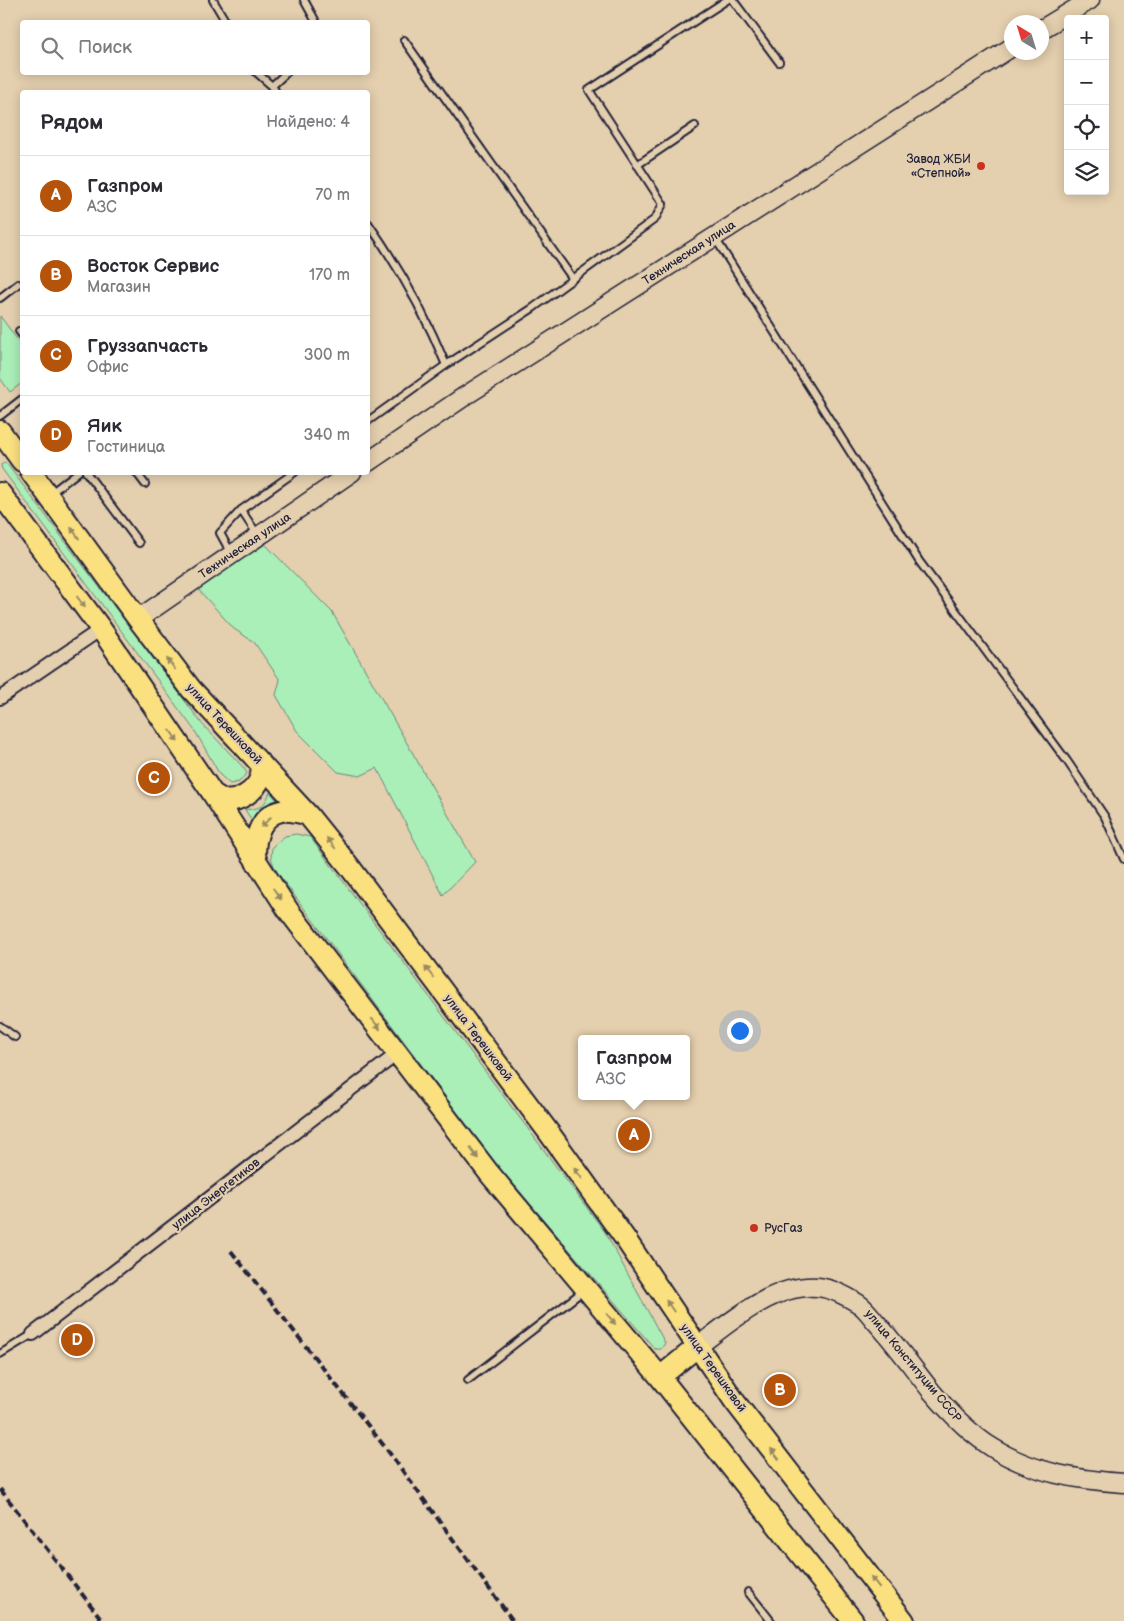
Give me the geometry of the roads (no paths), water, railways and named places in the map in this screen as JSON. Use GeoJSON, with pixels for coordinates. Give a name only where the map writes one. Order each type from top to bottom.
{"type":"FeatureCollection","features":[{"type":"Feature","properties":{"kind":"main road"},"geometry":{"type":"LineString","coordinates":[[0,431],[13,455]]}},
{"type":"Feature","properties":{"kind":"main road","name":"улица Терешковой"},"geometry":{"type":"LineString","coordinates":[[33,475],[138,620],[191,689],[308,815],[350,866],[547,1130],[628,1243],[735,1402],[904,1621]]}},
{"type":"Feature","properties":{"kind":"main road"},"geometry":{"type":"LineString","coordinates":[[0,493],[102,630],[213,794],[288,910],[489,1173],[660,1376],[853,1621]]}},
{"type":"Feature","properties":{"kind":"main road"},"geometry":{"type":"LineString","coordinates":[[213,794],[224,800],[233,800],[245,796],[254,788],[260,778],[262,765]]}},
{"type":"Feature","properties":{"kind":"main road"},"geometry":{"type":"LineString","coordinates":[[256,863],[254,849],[256,837],[261,826],[269,818],[280,812],[293,811],[308,815]]}},
{"type":"Feature","properties":{"kind":"main road","name":"улица Конституции СССР"},"geometry":{"type":"LineString","coordinates":[[660,1376],[697,1347]]}},
{"type":"Feature","properties":{"kind":"street"},"geometry":{"type":"LineString","coordinates":[[1049,25],[1090,0]]}},
{"type":"Feature","properties":{"kind":"street","name":"Техническая улица"},"geometry":{"type":"LineString","coordinates":[[370,461],[465,396],[1004,53]]}},
{"type":"Feature","properties":{"kind":"street","name":"Техническая улица"},"geometry":{"type":"LineString","coordinates":[[138,620],[348,475]]}},
{"type":"Feature","properties":{"kind":"street"},"geometry":{"type":"LineString","coordinates":[[0,698],[102,630]]}},
{"type":"Feature","properties":{"kind":"street","name":"улица Энергетиков"},"geometry":{"type":"LineString","coordinates":[[33,1334],[398,1053]]}},
{"type":"Feature","properties":{"kind":"street","name":"улица Конституции СССР"},"geometry":{"type":"LineString","coordinates":[[697,1347],[739,1316],[775,1295],[804,1287],[819,1287],[834,1291],[860,1305],[888,1335],[960,1423],[993,1448],[1028,1466],[1066,1477],[1124,1483]]}},
{"type":"Feature","properties":{"kind":"lane"},"geometry":{"type":"LineString","coordinates":[[213,0],[225,20]]}},
{"type":"Feature","properties":{"kind":"lane"},"geometry":{"type":"LineString","coordinates":[[304,0],[315,20]]}},
{"type":"Feature","properties":{"kind":"lane"},"geometry":{"type":"LineString","coordinates":[[370,420],[446,365],[533,308],[655,219],[663,204],[589,90],[727,0]]}},
{"type":"Feature","properties":{"kind":"lane"},"geometry":{"type":"LineString","coordinates":[[733,0],[779,62]]}},
{"type":"Feature","properties":{"kind":"lane"},"geometry":{"type":"LineString","coordinates":[[404,40],[573,279]]}},
{"type":"Feature","properties":{"kind":"lane"},"geometry":{"type":"LineString","coordinates":[[258,75],[275,90]]}},
{"type":"Feature","properties":{"kind":"lane"},"geometry":{"type":"LineString","coordinates":[[272,86],[284,75]]}},
{"type":"Feature","properties":{"kind":"lane"},"geometry":{"type":"LineString","coordinates":[[637,165],[695,126]]}},
{"type":"Feature","properties":{"kind":"lane"},"geometry":{"type":"LineString","coordinates":[[370,226],[410,288],[432,330],[446,365]]}},
{"type":"Feature","properties":{"kind":"lane"},"geometry":{"type":"LineString","coordinates":[[714,237],[919,561],[1078,777],[1105,817],[1124,859]]}},
{"type":"Feature","properties":{"kind":"lane"},"geometry":{"type":"LineString","coordinates":[[0,298],[18,284]]}},
{"type":"Feature","properties":{"kind":"lane"},"geometry":{"type":"LineString","coordinates":[[0,416],[20,401]]}},
{"type":"Feature","properties":{"kind":"lane"},"geometry":{"type":"LineString","coordinates":[[48,496],[74,475]]}},
{"type":"Feature","properties":{"kind":"lane"},"geometry":{"type":"LineString","coordinates":[[88,475],[139,543]]}},
{"type":"Feature","properties":{"kind":"lane"},"geometry":{"type":"LineString","coordinates":[[138,475],[145,484]]}},
{"type":"Feature","properties":{"kind":"lane"},"geometry":{"type":"LineString","coordinates":[[231,554],[220,533],[241,510],[291,475]]}},
{"type":"Feature","properties":{"kind":"lane"},"geometry":{"type":"LineString","coordinates":[[241,510],[259,536]]}},
{"type":"Feature","properties":{"kind":"lane"},"geometry":{"type":"LineString","coordinates":[[0,1026],[14,1037]]}},
{"type":"Feature","properties":{"kind":"lane"},"geometry":{"type":"LineString","coordinates":[[468,1380],[586,1289]]}},
{"type":"Feature","properties":{"kind":"lane"},"geometry":{"type":"LineString","coordinates":[[0,1354],[33,1334]]}},
{"type":"Feature","properties":{"kind":"lane"},"geometry":{"type":"LineString","coordinates":[[748,1592],[771,1621]]}},
{"type":"Feature","properties":{"kind":"railway"},"geometry":{"type":"LineString","coordinates":[[231,1251],[388,1451],[513,1621]]}},
{"type":"Feature","properties":{"kind":"railway"},"geometry":{"type":"LineString","coordinates":[[0,1489],[103,1621]]}},
{"type":"Feature","properties":{"kind":"place","name":"Завод ЖБИ «Степной»"},"geometry":{"type":"Point","coordinates":[981,166]}},
{"type":"Feature","properties":{"kind":"place","name":"Груззапчасть"},"geometry":{"type":"Point","coordinates":[154,778]}},
{"type":"Feature","properties":{"kind":"place","name":"Газпром"},"geometry":{"type":"Point","coordinates":[634,1135]}},
{"type":"Feature","properties":{"kind":"place","name":"РусГаз"},"geometry":{"type":"Point","coordinates":[754,1228]}},
{"type":"Feature","properties":{"kind":"place","name":"Яик"},"geometry":{"type":"Point","coordinates":[77,1340]}},
{"type":"Feature","properties":{"kind":"place","name":"Восток Сервис"},"geometry":{"type":"Point","coordinates":[780,1390]}}]}
